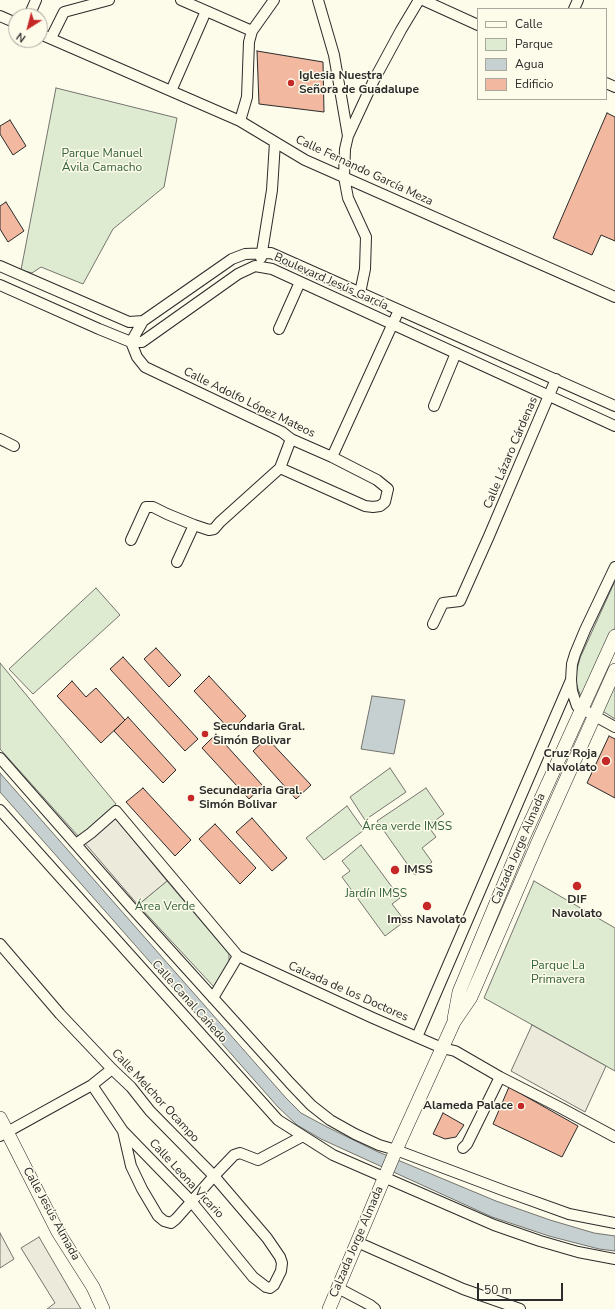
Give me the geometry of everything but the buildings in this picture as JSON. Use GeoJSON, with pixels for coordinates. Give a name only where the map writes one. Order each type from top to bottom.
{"type":"FeatureCollection","features":[{"type":"Feature","properties":{"kind":"street"},"geometry":{"type":"LineString","coordinates":[[51,38],[64,12],[109,0]]}},
{"type":"Feature","properties":{"kind":"street"},"geometry":{"type":"LineString","coordinates":[[181,0],[252,31]]}},
{"type":"Feature","properties":{"kind":"street"},"geometry":{"type":"LineString","coordinates":[[240,121],[247,97],[249,42],[252,31],[274,0]]}},
{"type":"Feature","properties":{"kind":"street"},"geometry":{"type":"LineString","coordinates":[[318,0],[334,55],[348,136]]}},
{"type":"Feature","properties":{"kind":"street"},"geometry":{"type":"LineString","coordinates":[[360,293],[365,269],[366,237],[348,198],[344,177],[345,149],[348,136],[374,80],[419,0]]}},
{"type":"Feature","properties":{"kind":"street"},"geometry":{"type":"LineString","coordinates":[[423,0],[477,25]]}},
{"type":"Feature","properties":{"kind":"street"},"geometry":{"type":"LineString","coordinates":[[171,91],[206,11]]}},
{"type":"Feature","properties":{"kind":"street","name":"Calle Fernando García Meza"},"geometry":{"type":"LineString","coordinates":[[48,37],[240,121],[305,160],[615,297]]}},
{"type":"Feature","properties":{"kind":"street"},"geometry":{"type":"LineString","coordinates":[[260,266],[272,190],[275,142]]}},
{"type":"Feature","properties":{"kind":"street","name":"Boulevard Jesús García"},"geometry":{"type":"LineString","coordinates":[[143,321],[232,259],[245,254],[261,252],[271,253],[615,406]]}},
{"type":"Feature","properties":{"kind":"street","name":"Boulevard Jesús García"},"geometry":{"type":"LineString","coordinates":[[131,342],[142,342],[238,274],[250,268],[260,266],[272,269],[615,426]]}},
{"type":"Feature","properties":{"kind":"street"},"geometry":{"type":"LineString","coordinates":[[3,267],[118,318],[129,322],[143,321],[131,342],[0,284],[3,267]]}},
{"type":"Feature","properties":{"kind":"street"},"geometry":{"type":"LineString","coordinates":[[279,329],[300,282]]}},
{"type":"Feature","properties":{"kind":"street"},"geometry":{"type":"LineString","coordinates":[[332,457],[400,310]]}},
{"type":"Feature","properties":{"kind":"street","name":"Calle Adolfo López Mateos"},"geometry":{"type":"LineString","coordinates":[[131,342],[137,357],[145,367],[282,432],[291,439],[378,480],[388,489],[385,502],[380,506],[364,506],[280,468]]}},
{"type":"Feature","properties":{"kind":"street"},"geometry":{"type":"LineString","coordinates":[[434,406],[456,353]]}},
{"type":"Feature","properties":{"kind":"street","name":"Calle Lázaro Cárdenas"},"geometry":{"type":"LineString","coordinates":[[433,624],[443,603],[460,601],[556,379]]}},
{"type":"Feature","properties":{"kind":"street"},"geometry":{"type":"LineString","coordinates":[[131,540],[146,507],[153,507],[209,530],[214,529],[280,468],[291,439]]}},
{"type":"Feature","properties":{"kind":"street"},"geometry":{"type":"LineString","coordinates":[[0,440],[14,446]]}},
{"type":"Feature","properties":{"kind":"street"},"geometry":{"type":"LineString","coordinates":[[177,562],[194,525]]}},
{"type":"Feature","properties":{"kind":"street"},"geometry":{"type":"LineString","coordinates":[[615,567],[575,654],[572,664],[571,680],[572,691],[577,706],[615,727]]}},
{"type":"Feature","properties":{"kind":"street","name":"Calzada Jorge Almada"},"geometry":{"type":"LineString","coordinates":[[329,1309],[395,1152],[442,1048],[454,1022],[471,997],[588,713],[615,636]]}},
{"type":"Feature","properties":{"kind":"street","name":"Calzada Jorge Almada"},"geometry":{"type":"LineString","coordinates":[[588,713],[615,670]]}},
{"type":"Feature","properties":{"kind":"street"},"geometry":{"type":"LineString","coordinates":[[417,1037],[571,680]]}},
{"type":"Feature","properties":{"kind":"street"},"geometry":{"type":"LineString","coordinates":[[0,758],[213,998],[311,1105],[330,1120],[355,1134],[395,1152],[569,1214],[615,1224]]}},
{"type":"Feature","properties":{"kind":"street","name":"Calle Canal Cañedo"},"geometry":{"type":"LineString","coordinates":[[0,810],[278,1120],[333,1155],[502,1228],[578,1252],[615,1259]]}},
{"type":"Feature","properties":{"kind":"street","name":"Calzada de los Doctores"},"geometry":{"type":"LineString","coordinates":[[76,844],[116,811],[238,956],[336,1002],[442,1048],[455,1051],[615,1137]]}},
{"type":"Feature","properties":{"kind":"street","name":"Calle Melchor Ocampo"},"geometry":{"type":"LineString","coordinates":[[0,944],[60,1014],[131,1087],[150,1111],[214,1176],[267,1238],[280,1256],[282,1263],[281,1271],[274,1285],[270,1288],[266,1287]]}},
{"type":"Feature","properties":{"kind":"street"},"geometry":{"type":"LineString","coordinates":[[213,998],[238,956]]}},
{"type":"Feature","properties":{"kind":"street"},"geometry":{"type":"LineString","coordinates":[[4,1134],[92,1085],[112,1069]]}},
{"type":"Feature","properties":{"kind":"street"},"geometry":{"type":"LineString","coordinates":[[463,1148],[467,1144],[500,1076]]}},
{"type":"Feature","properties":{"kind":"street","name":"Calle Leona Vicario"},"geometry":{"type":"LineString","coordinates":[[92,1085],[123,1132],[191,1201],[244,1266],[266,1287]]}},
{"type":"Feature","properties":{"kind":"street","name":"Calle Jesús Almada"},"geometry":{"type":"LineString","coordinates":[[0,1118],[4,1134],[58,1232],[93,1287],[102,1308]]}},
{"type":"Feature","properties":{"kind":"street"},"geometry":{"type":"LineString","coordinates":[[123,1132],[132,1166],[153,1208],[158,1216],[164,1221],[171,1223],[176,1220],[191,1201],[237,1153],[258,1160],[303,1136]]}},
{"type":"Feature","properties":{"kind":"street"},"geometry":{"type":"LineString","coordinates":[[357,1242],[463,1289],[520,1309]]}},
{"type":"Feature","properties":{"kind":"street"},"geometry":{"type":"LineString","coordinates":[[338,1288],[375,1309]]}},
{"type":"Feature","properties":{"kind":"green space","name":"Parque Manuel Ávila Camacho"},"geometry":{"type":"Polygon","coordinates":[[[56,88],[177,118],[164,187],[113,229],[83,284],[41,267],[32,273],[21,270],[56,88]]]}},
{"type":"Feature","properties":{"kind":"green space"},"geometry":{"type":"Polygon","coordinates":[[[615,581],[615,628],[585,697],[580,694],[578,689],[576,673],[580,658],[615,581]]]}},
{"type":"Feature","properties":{"kind":"green space"},"geometry":{"type":"Polygon","coordinates":[[[96,588],[120,615],[33,694],[9,669],[96,588]]]}},
{"type":"Feature","properties":{"kind":"green space"},"geometry":{"type":"Polygon","coordinates":[[[0,663],[116,804],[79,837],[0,749],[0,663]]]}},
{"type":"Feature","properties":{"kind":"green space"},"geometry":{"type":"Polygon","coordinates":[[[615,680],[615,719],[601,710],[615,680]]]}},
{"type":"Feature","properties":{"kind":"green space"},"geometry":{"type":"Polygon","coordinates":[[[390,768],[406,792],[365,820],[350,797],[390,768]]]}},
{"type":"Feature","properties":{"kind":"green space","name":"Área verde IMSS"},"geometry":{"type":"Polygon","coordinates":[[[426,788],[444,814],[428,826],[436,837],[422,848],[432,862],[415,875],[377,821],[426,788]]]}},
{"type":"Feature","properties":{"kind":"green space"},"geometry":{"type":"Polygon","coordinates":[[[347,806],[364,830],[324,860],[306,838],[347,806]]]}},
{"type":"Feature","properties":{"kind":"green space","name":"Jardín IMSS"},"geometry":{"type":"Polygon","coordinates":[[[361,845],[400,898],[392,904],[405,921],[385,936],[342,877],[350,871],[342,861],[361,845]]]}},
{"type":"Feature","properties":{"kind":"green space","name":"Área Verde"},"geometry":{"type":"Polygon","coordinates":[[[167,881],[229,954],[229,962],[214,987],[138,905],[167,881]]]}},
{"type":"Feature","properties":{"kind":"green space","name":"Parque La Primavera"},"geometry":{"type":"Polygon","coordinates":[[[534,881],[615,928],[615,1071],[484,998],[534,881]]]}},
{"type":"Feature","properties":{"kind":"shaded area"},"geometry":{"type":"Polygon","coordinates":[[[114,817],[167,881],[138,905],[84,842],[114,817]]]}},
{"type":"Feature","properties":{"kind":"shaded area"},"geometry":{"type":"Polygon","coordinates":[[[532,1025],[606,1066],[585,1112],[511,1071],[532,1025]]]}},
{"type":"Feature","properties":{"kind":"shaded area"},"geometry":{"type":"Polygon","coordinates":[[[0,1233],[14,1259],[0,1268],[0,1233]]]}},
{"type":"Feature","properties":{"kind":"shaded area"},"geometry":{"type":"Polygon","coordinates":[[[39,1237],[81,1309],[47,1309],[55,1303],[21,1248],[39,1237]]]}},
{"type":"Feature","properties":{"kind":"water"},"geometry":{"type":"Polygon","coordinates":[[[372,696],[405,700],[394,754],[361,749],[372,696]]]}},
{"type":"Feature","properties":{"kind":"water"},"geometry":{"type":"Polygon","coordinates":[[[0,773],[286,1098],[301,1113],[376,1151],[496,1201],[550,1220],[594,1233],[615,1236],[615,1251],[599,1249],[549,1236],[492,1217],[321,1139],[297,1125],[278,1107],[0,792],[0,773]]]}},
{"type":"Feature","properties":{"kind":"place","name":"Iglesia Nuestra Señora de Guadalupe"},"geometry":{"type":"Point","coordinates":[291,83]}},
{"type":"Feature","properties":{"kind":"place","name":"Secundaria Gral. Simón Bolivar"},"geometry":{"type":"Point","coordinates":[205,734]}},
{"type":"Feature","properties":{"kind":"place","name":"Cruz Roja Navolato"},"geometry":{"type":"Point","coordinates":[606,761]}},
{"type":"Feature","properties":{"kind":"place","name":"Secundararia Gral. Simón Bolivar"},"geometry":{"type":"Point","coordinates":[191,798]}},
{"type":"Feature","properties":{"kind":"place","name":"IMSS"},"geometry":{"type":"Point","coordinates":[395,870]}},
{"type":"Feature","properties":{"kind":"place","name":"DIF Navolato"},"geometry":{"type":"Point","coordinates":[577,886]}},
{"type":"Feature","properties":{"kind":"place","name":"Imss Navolato"},"geometry":{"type":"Point","coordinates":[427,906]}},
{"type":"Feature","properties":{"kind":"place","name":"Alameda Palace"},"geometry":{"type":"Point","coordinates":[521,1106]}}]}
